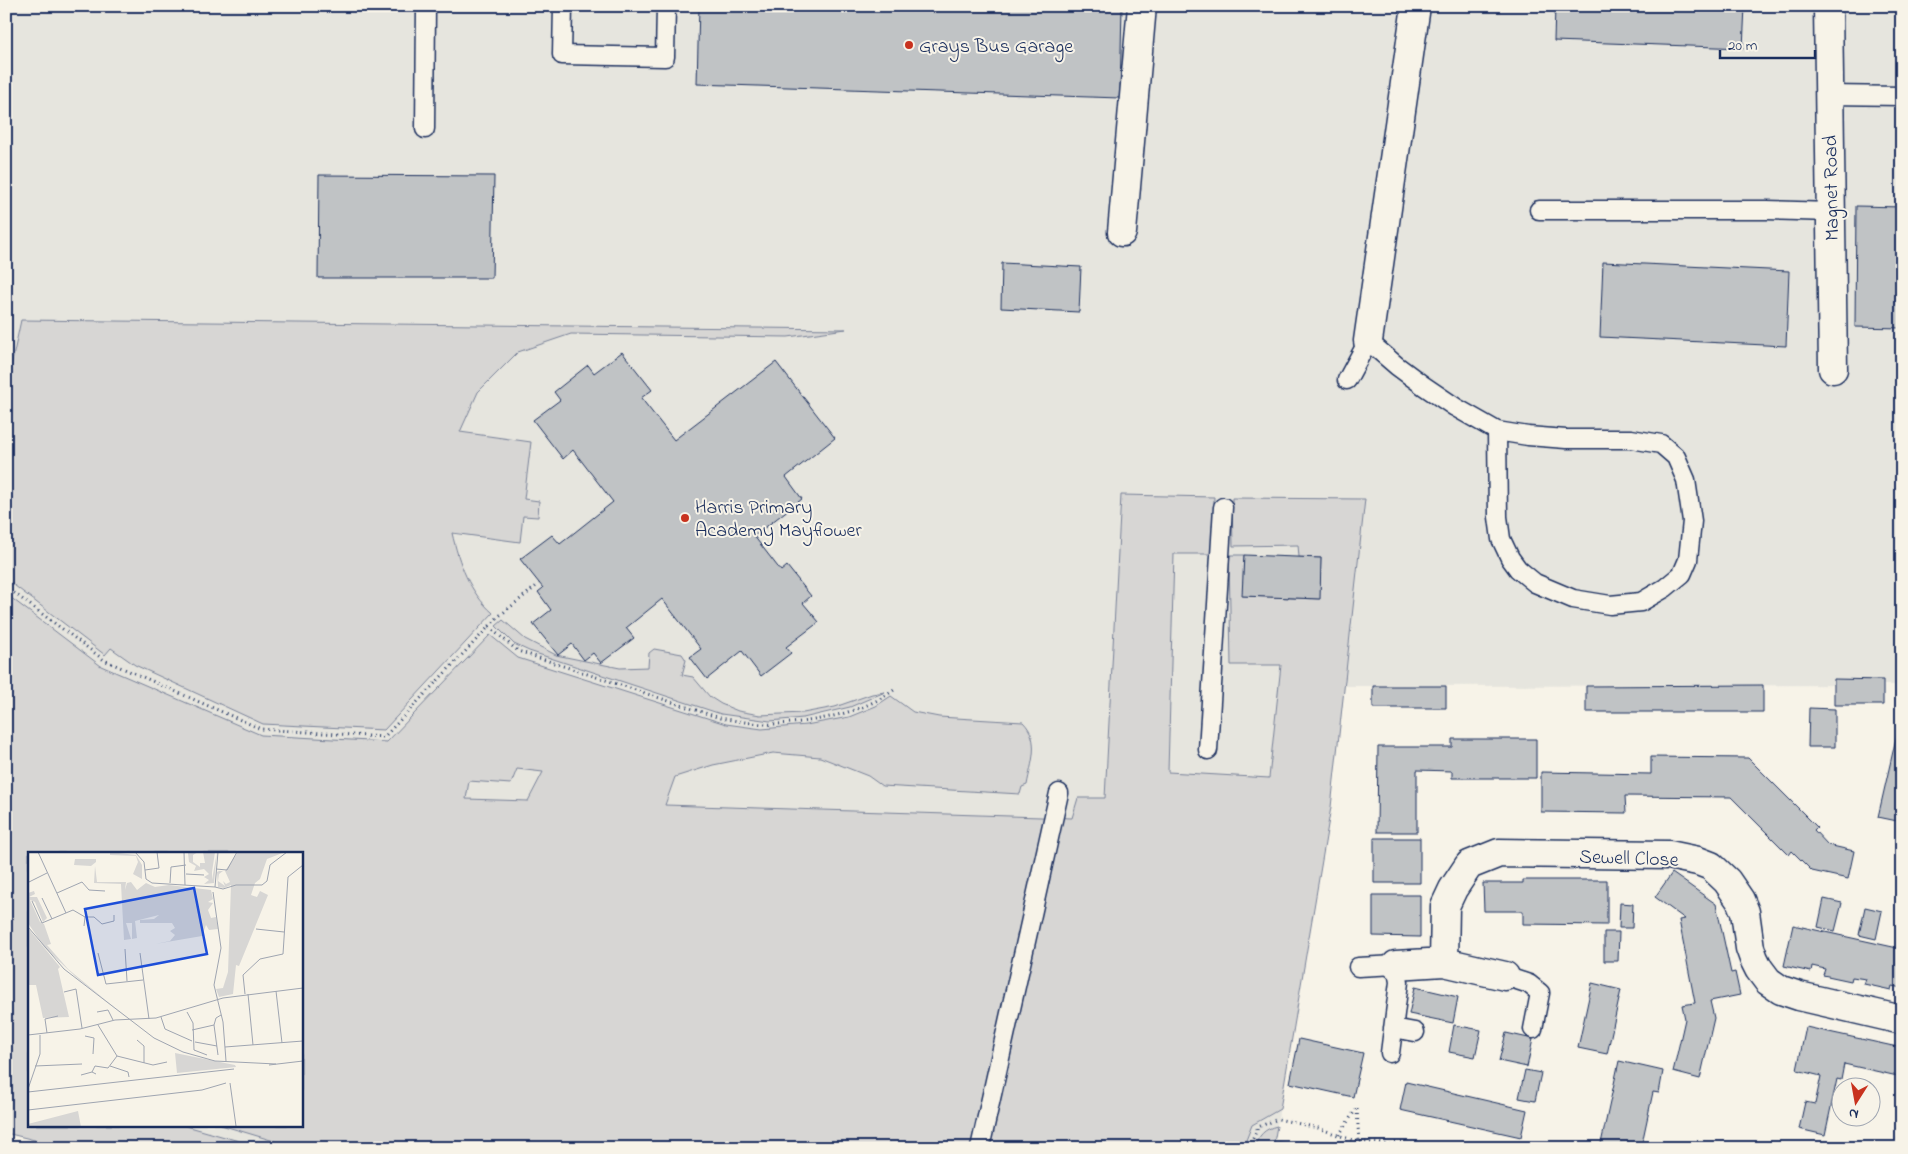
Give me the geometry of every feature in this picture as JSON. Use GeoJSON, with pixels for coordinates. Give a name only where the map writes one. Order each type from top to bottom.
{"type":"FeatureCollection","features":[{"type":"Feature","properties":{"kind":"street"},"geometry":{"type":"LineString","coordinates":[[1122,232],[1142,6]]}},
{"type":"Feature","properties":{"kind":"street"},"geometry":{"type":"LineString","coordinates":[[1368,341],[1416,6]]}},
{"type":"Feature","properties":{"kind":"street","name":"Magnet Road"},"geometry":{"type":"LineString","coordinates":[[1828,6],[1833,369]]}},
{"type":"Feature","properties":{"kind":"street","name":"Sewell Close"},"geometry":{"type":"LineString","coordinates":[[1444,962],[1445,906],[1453,889],[1469,865],[1499,854],[1670,855],[1711,866],[1727,881],[1740,900],[1745,912],[1752,953],[1759,969],[1768,981],[1781,990],[1798,996],[1902,1020]]}},
{"type":"Feature","properties":{"kind":"street"},"geometry":{"type":"LineString","coordinates":[[1396,965],[1444,962],[1505,976]]}},
{"type":"Feature","properties":{"kind":"lane"},"geometry":{"type":"LineString","coordinates":[[425,129],[426,6]]}},
{"type":"Feature","properties":{"kind":"lane"},"geometry":{"type":"LineString","coordinates":[[563,6],[562,55],[665,57],[666,6]]}},
{"type":"Feature","properties":{"kind":"lane"},"geometry":{"type":"LineString","coordinates":[[1829,95],[1902,96]]}},
{"type":"Feature","properties":{"kind":"lane"},"geometry":{"type":"LineString","coordinates":[[1538,210],[1767,210],[1831,212]]}},
{"type":"Feature","properties":{"kind":"lane"},"geometry":{"type":"LineString","coordinates":[[1347,380],[1368,341],[1424,386],[1469,415],[1497,430],[1528,436],[1566,439],[1630,439],[1661,444],[1676,457],[1686,480],[1692,521],[1688,560],[1682,574],[1641,602],[1610,605],[1573,599],[1534,583],[1518,569],[1510,558],[1501,539],[1498,517],[1497,430]]}},
{"type":"Feature","properties":{"kind":"lane"},"geometry":{"type":"LineString","coordinates":[[1208,750],[1223,507]]}},
{"type":"Feature","properties":{"kind":"lane"},"geometry":{"type":"LineString","coordinates":[[980,1148],[1059,793]]}},
{"type":"Feature","properties":{"kind":"lane"},"geometry":{"type":"LineString","coordinates":[[1358,967],[1396,965],[1399,982],[1390,1053]]}},
{"type":"Feature","properties":{"kind":"lane"},"geometry":{"type":"LineString","coordinates":[[1505,976],[1529,984],[1540,994],[1533,1029]]}},
{"type":"Feature","properties":{"kind":"lane"},"geometry":{"type":"LineString","coordinates":[[1393,1028],[1415,1032]]}},
{"type":"Feature","properties":{"kind":"path"},"geometry":{"type":"LineString","coordinates":[[6,587],[104,660],[261,729],[384,736],[489,627],[539,584]]}},
{"type":"Feature","properties":{"kind":"path"},"geometry":{"type":"LineString","coordinates":[[489,627],[518,652],[720,718],[749,723],[776,724],[844,714],[872,703],[894,690]]}},
{"type":"Feature","properties":{"kind":"path"},"geometry":{"type":"LineString","coordinates":[[1339,1136],[1357,1109],[1359,1142]]}},
{"type":"Feature","properties":{"kind":"path"},"geometry":{"type":"LineString","coordinates":[[1249,1148],[1258,1127],[1278,1119],[1318,1128],[1359,1142],[1380,1142],[1402,1148]]}},
{"type":"Feature","properties":{"kind":"path"},"geometry":{"type":"LineString","coordinates":[[6,1142],[31,1148]]}},
{"type":"Feature","properties":{"kind":"shaded area"},"geometry":{"type":"Polygon","coordinates":[[[6,6],[1902,6],[1902,685],[1345,686],[1331,807],[1273,1148],[67,1148],[6,1133],[6,6]]]}},
{"type":"Feature","properties":{"kind":"shaded area"},"geometry":{"type":"Polygon","coordinates":[[[21,320],[846,329],[788,337],[571,334],[518,352],[478,392],[460,432],[531,442],[524,499],[539,501],[538,517],[523,516],[520,542],[452,533],[458,555],[471,586],[477,596],[493,613],[384,730],[263,724],[135,665],[111,648],[105,655],[6,579],[6,390],[21,320]]]}},
{"type":"Feature","properties":{"kind":"shaded area"},"geometry":{"type":"Polygon","coordinates":[[[1121,495],[1214,497],[1212,554],[1174,554],[1168,772],[1269,778],[1281,665],[1231,665],[1229,555],[1244,555],[1243,596],[1319,599],[1321,558],[1299,557],[1298,545],[1233,546],[1232,498],[1365,499],[1331,807],[1280,1109],[1252,1125],[1243,1148],[297,1148],[224,1126],[302,1126],[302,852],[28,852],[28,1126],[186,1126],[263,1148],[67,1148],[6,1133],[6,594],[101,666],[261,735],[387,742],[490,635],[518,658],[726,724],[762,729],[806,725],[849,717],[876,706],[891,696],[913,712],[939,717],[1023,722],[1032,736],[1033,752],[1027,785],[1022,787],[1020,794],[882,786],[868,776],[820,757],[773,753],[713,765],[675,777],[665,805],[1072,818],[1078,798],[1105,798],[1121,495]],[[517,769],[511,784],[469,781],[466,799],[528,801],[543,772],[517,769]]]}},
{"type":"Feature","properties":{"kind":"shaded area"},"geometry":{"type":"Polygon","coordinates":[[[503,620],[525,639],[556,655],[620,668],[648,667],[649,653],[654,649],[682,654],[686,660],[682,675],[693,677],[710,697],[738,711],[760,715],[803,713],[835,707],[872,694],[885,692],[850,707],[803,718],[770,721],[721,714],[529,651],[514,644],[496,626],[503,620]]]}},
{"type":"Feature","properties":{"kind":"shaded area"},"geometry":{"type":"Polygon","coordinates":[[[1277,1126],[1273,1148],[1254,1148],[1263,1133],[1277,1126]]]}},
{"type":"Feature","properties":{"kind":"building","name":"Grays Bus Garage"},"geometry":{"type":"Polygon","coordinates":[[[699,6],[1122,6],[1120,98],[697,84],[699,6]]]}},
{"type":"Feature","properties":{"kind":"building"},"geometry":{"type":"Polygon","coordinates":[[[1555,6],[1745,6],[1743,48],[1554,41],[1555,6]]]}},
{"type":"Feature","properties":{"kind":"building"},"geometry":{"type":"Polygon","coordinates":[[[319,175],[494,176],[492,278],[318,278],[319,175]]]}},
{"type":"Feature","properties":{"kind":"building"},"geometry":{"type":"Polygon","coordinates":[[[1856,206],[1902,207],[1902,328],[1855,327],[1856,206]]]}},
{"type":"Feature","properties":{"kind":"building"},"geometry":{"type":"Polygon","coordinates":[[[1603,262],[1789,271],[1786,346],[1600,337],[1603,262]]]}},
{"type":"Feature","properties":{"kind":"building"},"geometry":{"type":"Polygon","coordinates":[[[1002,263],[1081,267],[1079,312],[1001,308],[1002,263]]]}},
{"type":"Feature","properties":{"kind":"building","name":"Harris Primary Academy Mayflower"},"geometry":{"type":"Polygon","coordinates":[[[622,352],[652,390],[641,398],[674,440],[776,362],[835,438],[786,477],[802,499],[754,536],[781,571],[787,566],[811,596],[803,603],[819,622],[786,647],[791,653],[761,676],[742,651],[707,679],[690,657],[701,649],[662,599],[626,628],[634,638],[601,663],[593,653],[584,660],[572,644],[558,655],[533,624],[551,610],[538,592],[543,588],[520,559],[552,535],[560,544],[613,502],[573,450],[563,459],[533,420],[560,400],[554,392],[588,365],[594,373],[622,352]]]}},
{"type":"Feature","properties":{"kind":"building"},"geometry":{"type":"Polygon","coordinates":[[[1244,555],[1321,558],[1320,599],[1242,596],[1244,555]]]}},
{"type":"Feature","properties":{"kind":"building"},"geometry":{"type":"Polygon","coordinates":[[[1834,679],[1883,680],[1883,705],[1834,705],[1834,679]]]}},
{"type":"Feature","properties":{"kind":"building"},"geometry":{"type":"Polygon","coordinates":[[[1763,685],[1763,712],[1586,712],[1586,686],[1763,685]]]}},
{"type":"Feature","properties":{"kind":"building"},"geometry":{"type":"Polygon","coordinates":[[[1373,686],[1446,686],[1446,708],[1373,708],[1373,686]]]}},
{"type":"Feature","properties":{"kind":"building"},"geometry":{"type":"Polygon","coordinates":[[[1809,708],[1835,709],[1835,747],[1808,747],[1809,708]]]}},
{"type":"Feature","properties":{"kind":"building"},"geometry":{"type":"Polygon","coordinates":[[[1897,734],[1902,735],[1902,822],[1878,817],[1897,734]]]}},
{"type":"Feature","properties":{"kind":"building"},"geometry":{"type":"Polygon","coordinates":[[[1452,739],[1536,739],[1536,778],[1452,778],[1452,771],[1417,770],[1417,832],[1377,832],[1378,747],[1452,747],[1452,739]]]}},
{"type":"Feature","properties":{"kind":"building"},"geometry":{"type":"Polygon","coordinates":[[[1651,757],[1748,758],[1817,827],[1814,830],[1828,845],[1854,851],[1848,879],[1812,871],[1792,851],[1789,855],[1731,797],[1625,796],[1626,813],[1541,812],[1541,772],[1651,774],[1651,757]]]}},
{"type":"Feature","properties":{"kind":"building"},"geometry":{"type":"Polygon","coordinates":[[[1374,838],[1420,838],[1420,883],[1374,883],[1374,838]]]}},
{"type":"Feature","properties":{"kind":"building"},"geometry":{"type":"Polygon","coordinates":[[[1672,873],[1716,904],[1731,973],[1735,972],[1740,995],[1710,1001],[1714,1018],[1700,1079],[1673,1072],[1685,1019],[1682,1005],[1695,1003],[1679,920],[1685,919],[1655,897],[1672,873]]]}},
{"type":"Feature","properties":{"kind":"building"},"geometry":{"type":"Polygon","coordinates":[[[1523,880],[1607,880],[1607,925],[1523,924],[1523,911],[1484,911],[1483,883],[1523,883],[1523,880]]]}},
{"type":"Feature","properties":{"kind":"building"},"geometry":{"type":"Polygon","coordinates":[[[1373,895],[1420,895],[1420,937],[1373,936],[1373,895]]]}},
{"type":"Feature","properties":{"kind":"building"},"geometry":{"type":"Polygon","coordinates":[[[1824,899],[1842,903],[1835,931],[1818,927],[1824,899]]]}},
{"type":"Feature","properties":{"kind":"building"},"geometry":{"type":"Polygon","coordinates":[[[1620,903],[1633,904],[1632,928],[1619,928],[1620,903]]]}},
{"type":"Feature","properties":{"kind":"building"},"geometry":{"type":"Polygon","coordinates":[[[1865,907],[1882,911],[1876,939],[1859,935],[1865,907]]]}},
{"type":"Feature","properties":{"kind":"building"},"geometry":{"type":"Polygon","coordinates":[[[1793,925],[1902,949],[1902,988],[1892,986],[1891,990],[1864,984],[1866,979],[1852,977],[1851,981],[1823,975],[1825,969],[1812,966],[1811,972],[1784,966],[1793,925]]]}},
{"type":"Feature","properties":{"kind":"building"},"geometry":{"type":"Polygon","coordinates":[[[1902,927],[1902,944],[1898,943],[1902,927]]]}},
{"type":"Feature","properties":{"kind":"building"},"geometry":{"type":"Polygon","coordinates":[[[1604,932],[1619,932],[1618,961],[1604,961],[1604,932]]]}},
{"type":"Feature","properties":{"kind":"building"},"geometry":{"type":"Polygon","coordinates":[[[1592,983],[1621,990],[1607,1054],[1578,1048],[1592,983]]]}},
{"type":"Feature","properties":{"kind":"building"},"geometry":{"type":"Polygon","coordinates":[[[1415,987],[1458,997],[1453,1023],[1409,1014],[1415,987]]]}},
{"type":"Feature","properties":{"kind":"building"},"geometry":{"type":"Polygon","coordinates":[[[1454,1025],[1481,1030],[1475,1057],[1449,1052],[1454,1025]]]}},
{"type":"Feature","properties":{"kind":"building"},"geometry":{"type":"Polygon","coordinates":[[[1806,1027],[1902,1048],[1902,1077],[1844,1064],[1842,1076],[1830,1076],[1830,1112],[1825,1135],[1799,1129],[1805,1102],[1815,1104],[1821,1076],[1797,1070],[1806,1027]]]}},
{"type":"Feature","properties":{"kind":"building"},"geometry":{"type":"Polygon","coordinates":[[[1506,1033],[1533,1039],[1527,1067],[1499,1061],[1506,1033]]]}},
{"type":"Feature","properties":{"kind":"building"},"geometry":{"type":"Polygon","coordinates":[[[1299,1039],[1363,1053],[1353,1097],[1290,1083],[1299,1039]]]}},
{"type":"Feature","properties":{"kind":"building"},"geometry":{"type":"Polygon","coordinates":[[[1619,1061],[1663,1071],[1659,1093],[1653,1092],[1641,1148],[1600,1148],[1619,1061]]]}},
{"type":"Feature","properties":{"kind":"building"},"geometry":{"type":"Polygon","coordinates":[[[1525,1070],[1541,1073],[1535,1101],[1519,1098],[1525,1070]]]}},
{"type":"Feature","properties":{"kind":"building"},"geometry":{"type":"Polygon","coordinates":[[[1406,1082],[1527,1110],[1521,1137],[1400,1110],[1406,1082]]]}},
{"type":"Feature","properties":{"kind":"building"},"geometry":{"type":"Polygon","coordinates":[[[1902,1124],[1902,1139],[1898,1139],[1902,1124]]]}},
{"type":"Feature","properties":{"kind":"building"},"geometry":{"type":"Polygon","coordinates":[[[1279,1142],[1302,1148],[1277,1148],[1279,1142]]]}},
{"type":"Feature","properties":{"kind":"place","name":"Grays Bus Garage"},"geometry":{"type":"Point","coordinates":[909,45]}},
{"type":"Feature","properties":{"kind":"place","name":"Harris Primary Academy Mayflower"},"geometry":{"type":"Point","coordinates":[685,518]}}]}
